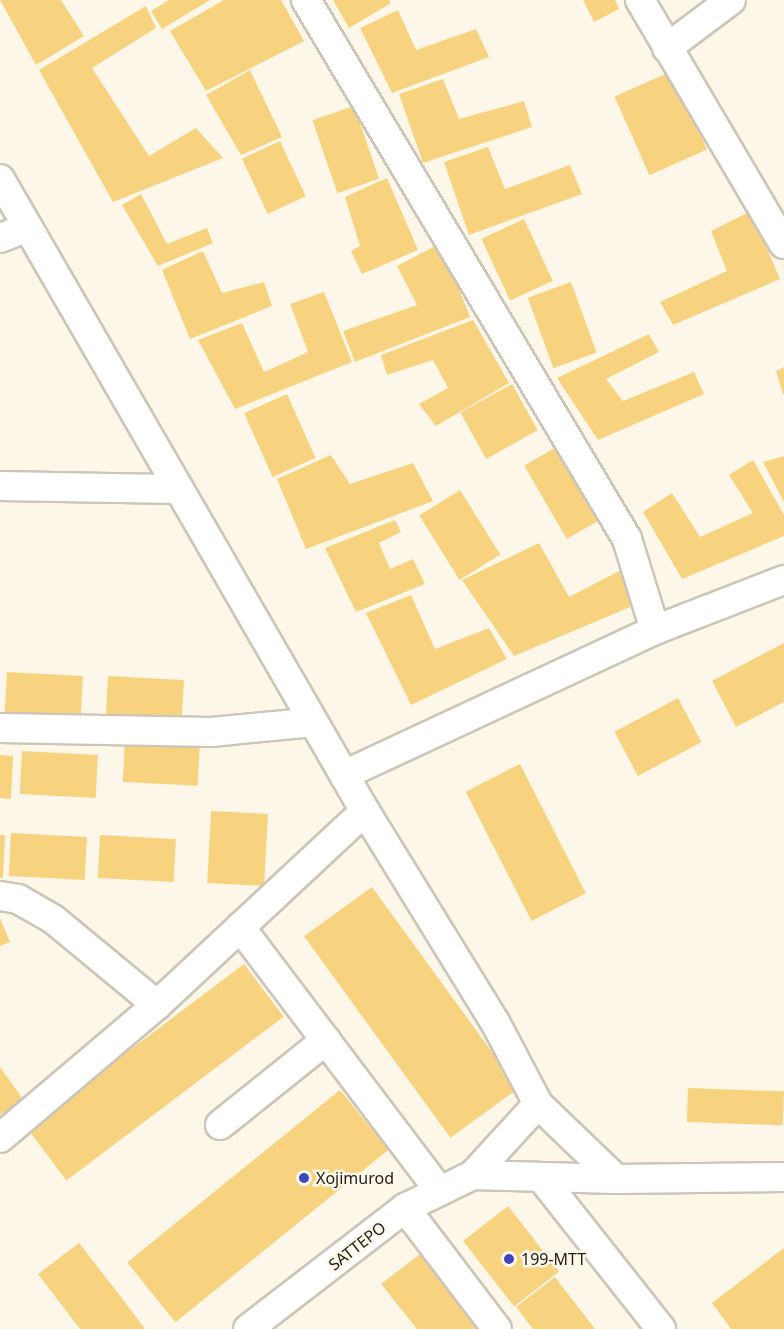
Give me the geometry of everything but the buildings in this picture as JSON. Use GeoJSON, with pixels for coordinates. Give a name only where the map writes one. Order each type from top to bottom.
{"type":"FeatureCollection","features":[{"type":"Feature","properties":{"kind":"street"},"geometry":{"type":"LineString","coordinates":[[306,0],[627,539],[655,630]]}},
{"type":"Feature","properties":{"kind":"street"},"geometry":{"type":"LineString","coordinates":[[640,0],[784,244]]}},
{"type":"Feature","properties":{"kind":"street"},"geometry":{"type":"LineString","coordinates":[[667,48],[731,0]]}},
{"type":"Feature","properties":{"kind":"street"},"geometry":{"type":"LineString","coordinates":[[0,179],[364,811],[495,1022],[538,1104],[616,1179]]}},
{"type":"Feature","properties":{"kind":"street"},"geometry":{"type":"LineString","coordinates":[[0,238],[28,227]]}},
{"type":"Feature","properties":{"kind":"street"},"geometry":{"type":"LineString","coordinates":[[0,486],[179,489]]}},
{"type":"Feature","properties":{"kind":"street"},"geometry":{"type":"LineString","coordinates":[[344,775],[655,630],[784,580]]}},
{"type":"Feature","properties":{"kind":"street"},"geometry":{"type":"LineString","coordinates":[[0,728],[211,732],[314,722]]}},
{"type":"Feature","properties":{"kind":"street"},"geometry":{"type":"LineString","coordinates":[[0,1138],[157,1005],[364,811]]}},
{"type":"Feature","properties":{"kind":"street"},"geometry":{"type":"LineString","coordinates":[[0,896],[18,899],[54,919],[157,1005]]}},
{"type":"Feature","properties":{"kind":"street"},"geometry":{"type":"LineString","coordinates":[[240,927],[440,1191]]}},
{"type":"Feature","properties":{"kind":"street"},"geometry":{"type":"LineString","coordinates":[[220,1125],[326,1040]]}},
{"type":"Feature","properties":{"kind":"street"},"geometry":{"type":"LineString","coordinates":[[473,1176],[538,1104]]}},
{"type":"Feature","properties":{"kind":"street"},"geometry":{"type":"LineString","coordinates":[[473,1176],[616,1179],[784,1177]]}},
{"type":"Feature","properties":{"kind":"street","name":"SATTEPO"},"geometry":{"type":"LineString","coordinates":[[248,1329],[405,1208],[473,1176]]}},
{"type":"Feature","properties":{"kind":"street"},"geometry":{"type":"LineString","coordinates":[[541,1177],[661,1329]]}},
{"type":"Feature","properties":{"kind":"street"},"geometry":{"type":"LineString","coordinates":[[405,1208],[497,1329]]}},
{"type":"Feature","properties":{"kind":"place","name":"Xojimurod"},"geometry":{"type":"Point","coordinates":[304,1178]}},
{"type":"Feature","properties":{"kind":"place","name":"199-MTT"},"geometry":{"type":"Point","coordinates":[509,1259]}}]}
